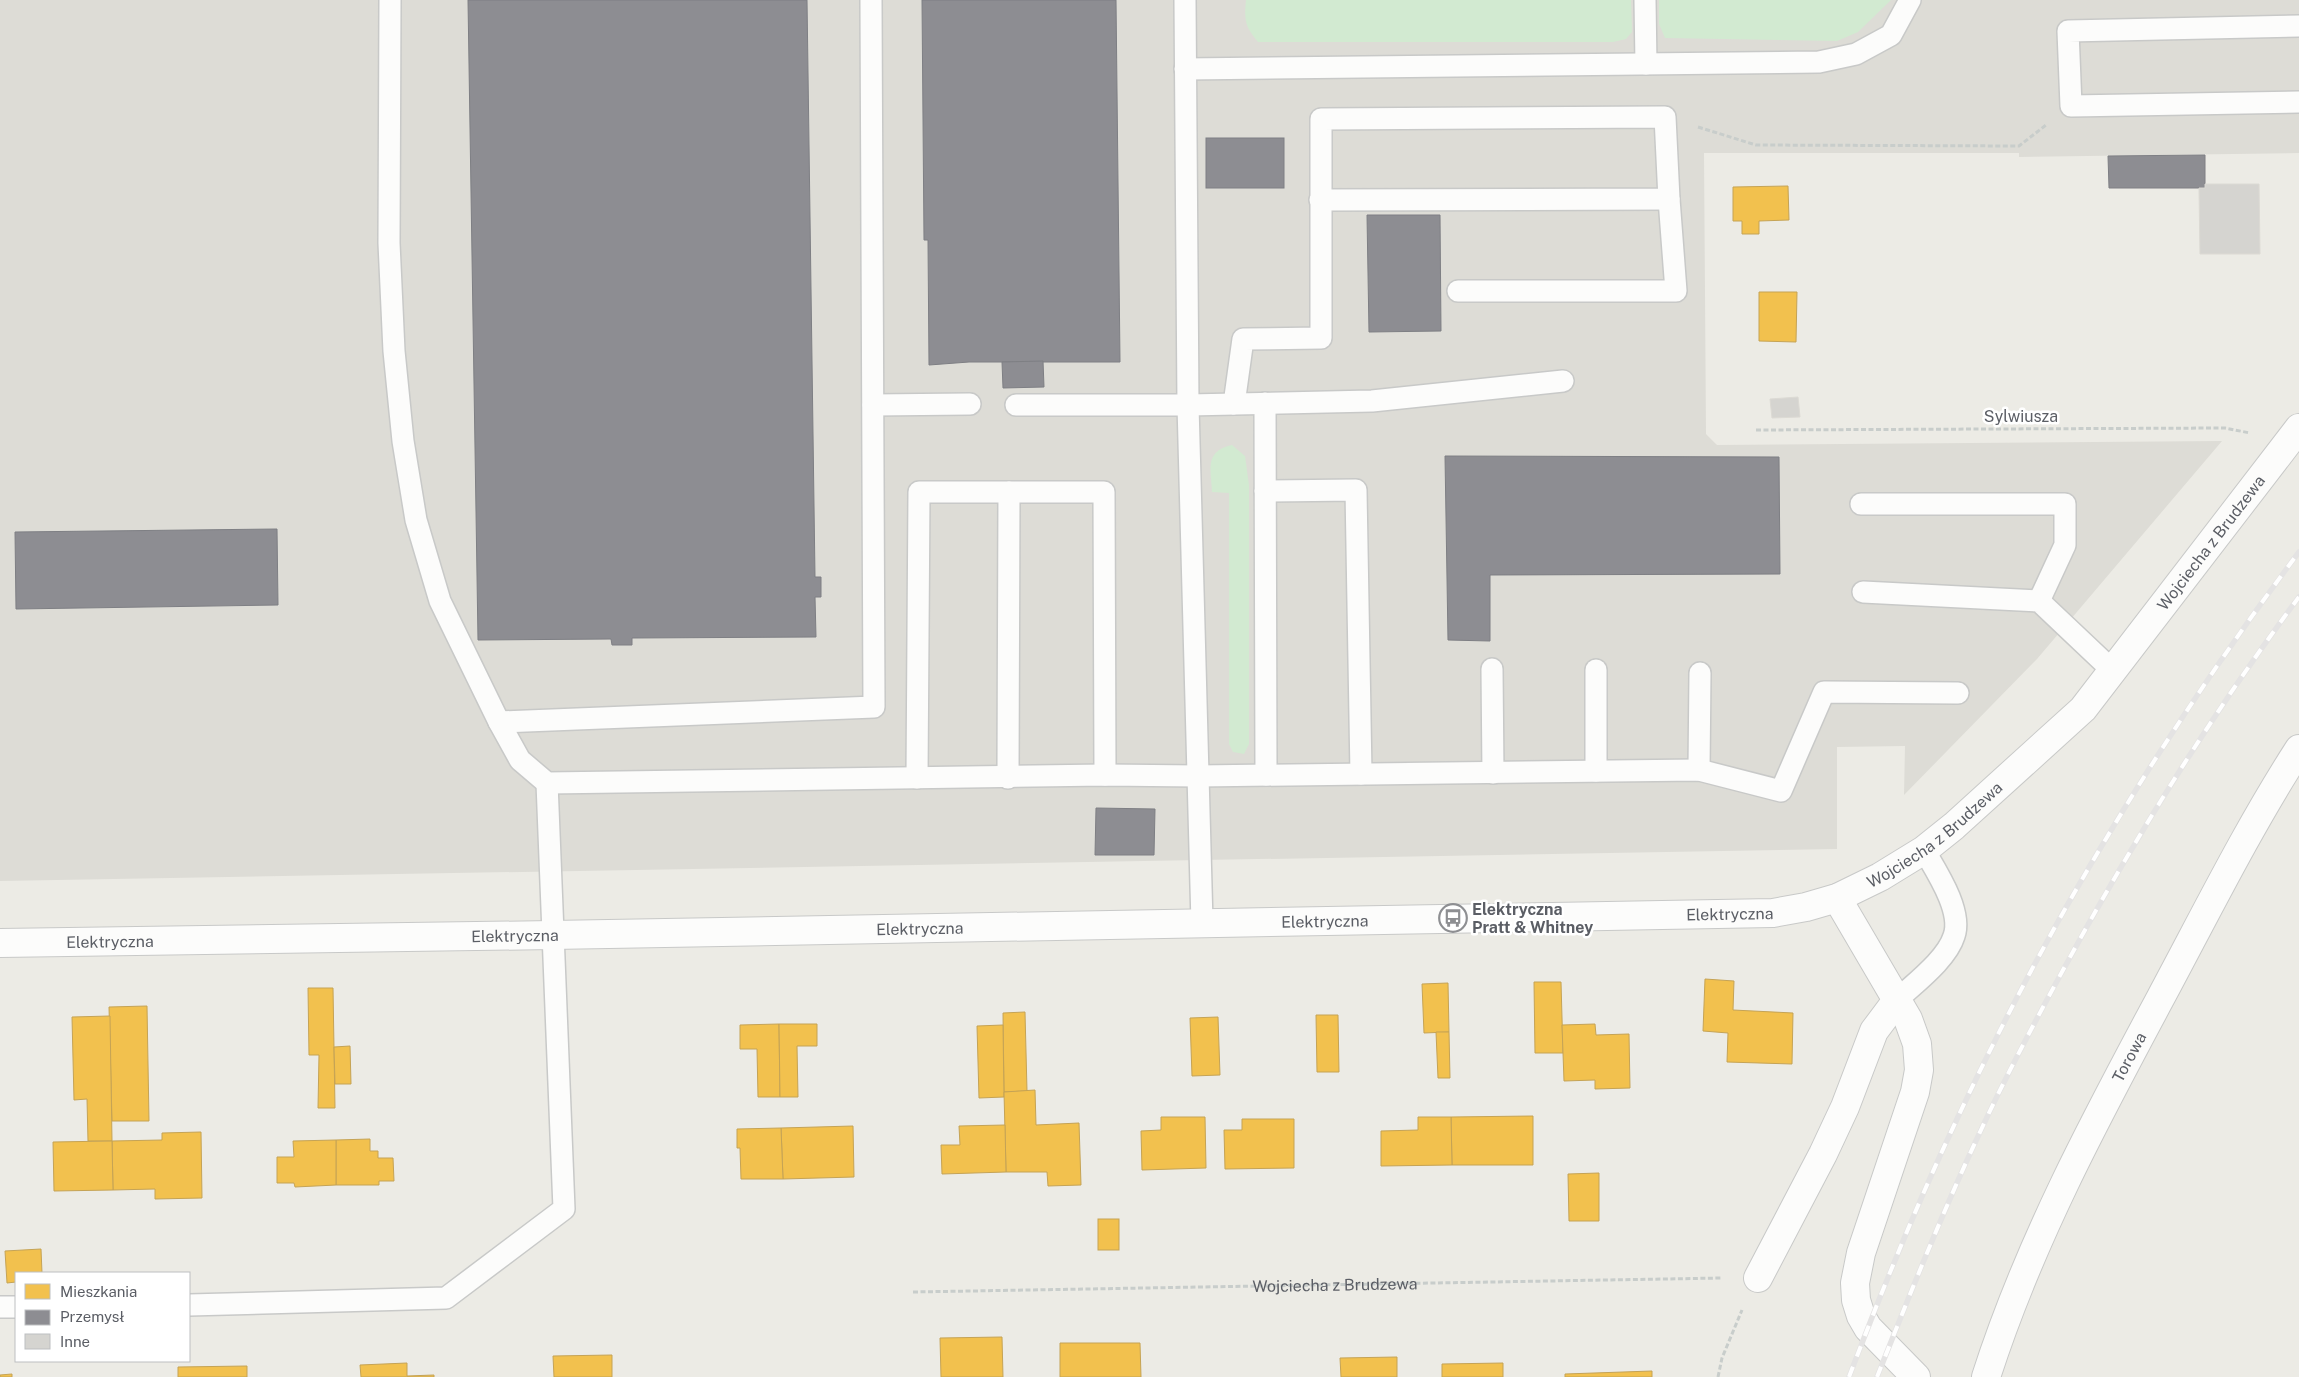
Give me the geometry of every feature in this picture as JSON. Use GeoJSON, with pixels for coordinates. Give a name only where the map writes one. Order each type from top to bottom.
{"type":"FeatureCollection","features":[{"type":"Feature","properties":{"kind":"street","name":"Wojciecha z Brudzewa"},"geometry":{"type":"LineString","coordinates":[[1837,898],[1880,877],[1924,850],[1954,826],[2083,709],[2299,428]]}},
{"type":"Feature","properties":{"kind":"street","name":"Torowa"},"geometry":{"type":"LineString","coordinates":[[1986,1377],[2025,1270],[2063,1184],[2246,838],[2299,748]]}},
{"type":"Feature","properties":{"kind":"street","name":"Elektryczna"},"geometry":{"type":"LineString","coordinates":[[0,943],[1773,913],[1806,907],[1837,898]]}},
{"type":"Feature","properties":{"kind":"street"},"geometry":{"type":"LineString","coordinates":[[1837,898],[1898,999],[1908,1019],[1916,1044],[1919,1070],[1915,1092],[1861,1253],[1856,1292],[1861,1316],[1868,1328],[1916,1377]]}},
{"type":"Feature","properties":{"kind":"street"},"geometry":{"type":"LineString","coordinates":[[1758,1278],[1823,1154],[1874,1031],[1898,999]]}},
{"type":"Feature","properties":{"kind":"lane"},"geometry":{"type":"LineString","coordinates":[[390,0],[389,243],[394,351],[403,441],[416,520],[440,601],[499,722],[520,760],[546,783],[1008,778],[1105,775],[1198,776],[1699,770],[1781,791],[1824,692],[1958,694]]}},
{"type":"Feature","properties":{"kind":"lane"},"geometry":{"type":"LineString","coordinates":[[499,722],[874,707],[871,0]]}},
{"type":"Feature","properties":{"kind":"lane"},"geometry":{"type":"LineString","coordinates":[[1185,0],[1188,405],[1202,923]]}},
{"type":"Feature","properties":{"kind":"lane"},"geometry":{"type":"LineString","coordinates":[[1645,0],[1646,64]]}},
{"type":"Feature","properties":{"kind":"lane"},"geometry":{"type":"LineString","coordinates":[[1185,68],[1818,62],[1856,54],[1891,35],[1910,0]]}},
{"type":"Feature","properties":{"kind":"lane"},"geometry":{"type":"LineString","coordinates":[[2299,26],[2068,31],[2070,106],[2299,102]]}},
{"type":"Feature","properties":{"kind":"lane"},"geometry":{"type":"LineString","coordinates":[[1234,404],[1243,339],[1321,338],[1321,119],[1665,117],[1676,291],[1458,291]]}},
{"type":"Feature","properties":{"kind":"lane"},"geometry":{"type":"LineString","coordinates":[[1320,200],[1669,199]]}},
{"type":"Feature","properties":{"kind":"lane"},"geometry":{"type":"LineString","coordinates":[[1016,405],[1188,405],[1372,401],[1563,381]]}},
{"type":"Feature","properties":{"kind":"lane"},"geometry":{"type":"LineString","coordinates":[[1265,403],[1266,775]]}},
{"type":"Feature","properties":{"kind":"lane"},"geometry":{"type":"LineString","coordinates":[[873,405],[970,404]]}},
{"type":"Feature","properties":{"kind":"lane"},"geometry":{"type":"LineString","coordinates":[[1265,491],[1356,490],[1361,774]]}},
{"type":"Feature","properties":{"kind":"lane"},"geometry":{"type":"LineString","coordinates":[[917,778],[919,492],[1104,492],[1105,775]]}},
{"type":"Feature","properties":{"kind":"lane"},"geometry":{"type":"LineString","coordinates":[[1008,778],[1010,492]]}},
{"type":"Feature","properties":{"kind":"lane"},"geometry":{"type":"LineString","coordinates":[[1861,504],[2065,504],[2064,545],[2039,601]]}},
{"type":"Feature","properties":{"kind":"lane"},"geometry":{"type":"LineString","coordinates":[[1863,592],[2039,601],[2112,670]]}},
{"type":"Feature","properties":{"kind":"lane"},"geometry":{"type":"LineString","coordinates":[[1492,669],[1493,773]]}},
{"type":"Feature","properties":{"kind":"lane"},"geometry":{"type":"LineString","coordinates":[[1596,670],[1596,771]]}},
{"type":"Feature","properties":{"kind":"lane"},"geometry":{"type":"LineString","coordinates":[[1699,770],[1700,673]]}},
{"type":"Feature","properties":{"kind":"lane"},"geometry":{"type":"LineString","coordinates":[[190,1305],[446,1298],[564,1209],[546,783]]}},
{"type":"Feature","properties":{"kind":"lane"},"geometry":{"type":"LineString","coordinates":[[1898,999],[1946,951],[1955,935],[1955,917],[1950,898],[1924,850]]}},
{"type":"Feature","properties":{"kind":"lane"},"geometry":{"type":"LineString","coordinates":[[0,1307],[15,1307]]}},
{"type":"Feature","properties":{"kind":"path"},"geometry":{"type":"LineString","coordinates":[[1665,117],[1756,145],[2019,146],[2070,106]]}},
{"type":"Feature","properties":{"kind":"path","name":"Sylwiusza"},"geometry":{"type":"LineString","coordinates":[[1756,430],[2225,428],[2250,433],[2278,455]]}},
{"type":"Feature","properties":{"kind":"path"},"geometry":{"type":"LineString","coordinates":[[1718,1377],[1722,1358],[1735,1324],[1758,1278]]}},
{"type":"Feature","properties":{"kind":"path","name":"Wojciecha z Brudzewa"},"geometry":{"type":"LineString","coordinates":[[913,1292],[1758,1278]]}},
{"type":"Feature","properties":{"kind":"shaded area"},"geometry":{"type":"Polygon","coordinates":[[[0,0],[2299,0],[2299,153],[2019,157],[2019,153],[1704,153],[1706,434],[1717,445],[2222,441],[2037,659],[1904,795],[1905,746],[1837,747],[1837,849],[0,881],[0,0]]]}},
{"type":"Feature","properties":{"kind":"green space"},"geometry":{"type":"Polygon","coordinates":[[[1246,0],[1631,0],[1632,32],[1626,39],[1613,42],[1258,42],[1246,23],[1246,0]]]}},
{"type":"Feature","properties":{"kind":"green space"},"geometry":{"type":"Polygon","coordinates":[[[1659,0],[1891,0],[1858,32],[1837,41],[1665,38],[1659,24],[1659,0]]]}},
{"type":"Feature","properties":{"kind":"green space"},"geometry":{"type":"Polygon","coordinates":[[[1232,445],[1245,456],[1249,485],[1249,744],[1244,754],[1233,752],[1229,744],[1229,493],[1212,492],[1211,476],[1213,457],[1223,448],[1232,445]]]}},
{"type":"Feature","properties":{"kind":"building: Mieszkania"},"geometry":{"type":"Polygon","coordinates":[[[1788,186],[1789,220],[1759,221],[1759,234],[1742,234],[1742,221],[1733,221],[1733,187],[1788,186]]]}},
{"type":"Feature","properties":{"kind":"building: Mieszkania"},"geometry":{"type":"Polygon","coordinates":[[[1759,292],[1797,292],[1796,342],[1759,341],[1759,292]]]}},
{"type":"Feature","properties":{"kind":"building: Mieszkania"},"geometry":{"type":"Polygon","coordinates":[[[1705,979],[1734,981],[1733,1010],[1793,1013],[1792,1064],[1727,1062],[1728,1033],[1703,1031],[1705,979]]]}},
{"type":"Feature","properties":{"kind":"building: Mieszkania"},"geometry":{"type":"Polygon","coordinates":[[[1534,982],[1561,982],[1563,1053],[1535,1053],[1534,982]]]}},
{"type":"Feature","properties":{"kind":"building: Mieszkania"},"geometry":{"type":"Polygon","coordinates":[[[1448,983],[1449,1032],[1424,1033],[1422,984],[1448,983]]]}},
{"type":"Feature","properties":{"kind":"building: Mieszkania"},"geometry":{"type":"Polygon","coordinates":[[[308,988],[333,988],[335,1108],[318,1108],[319,1055],[309,1055],[308,988]]]}},
{"type":"Feature","properties":{"kind":"building: Mieszkania"},"geometry":{"type":"Polygon","coordinates":[[[147,1006],[149,1121],[112,1121],[109,1007],[147,1006]]]}},
{"type":"Feature","properties":{"kind":"building: Mieszkania"},"geometry":{"type":"Polygon","coordinates":[[[1025,1012],[1027,1091],[1004,1092],[1003,1013],[1025,1012]]]}},
{"type":"Feature","properties":{"kind":"building: Mieszkania"},"geometry":{"type":"Polygon","coordinates":[[[1316,1015],[1338,1015],[1339,1072],[1317,1072],[1316,1015]]]}},
{"type":"Feature","properties":{"kind":"building: Mieszkania"},"geometry":{"type":"Polygon","coordinates":[[[110,1016],[112,1141],[88,1141],[87,1099],[74,1100],[72,1017],[110,1016]]]}},
{"type":"Feature","properties":{"kind":"building: Mieszkania"},"geometry":{"type":"Polygon","coordinates":[[[1218,1017],[1220,1075],[1192,1076],[1190,1018],[1218,1017]]]}},
{"type":"Feature","properties":{"kind":"building: Mieszkania"},"geometry":{"type":"Polygon","coordinates":[[[779,1024],[780,1097],[758,1097],[757,1049],[740,1049],[740,1025],[779,1024]]]}},
{"type":"Feature","properties":{"kind":"building: Mieszkania"},"geometry":{"type":"Polygon","coordinates":[[[779,1024],[817,1024],[817,1046],[797,1046],[798,1097],[780,1097],[779,1024]]]}},
{"type":"Feature","properties":{"kind":"building: Mieszkania"},"geometry":{"type":"Polygon","coordinates":[[[1595,1024],[1596,1035],[1629,1034],[1630,1088],[1595,1089],[1595,1080],[1564,1081],[1562,1025],[1595,1024]]]}},
{"type":"Feature","properties":{"kind":"building: Mieszkania"},"geometry":{"type":"Polygon","coordinates":[[[1003,1025],[1004,1097],[979,1098],[977,1026],[1003,1025]]]}},
{"type":"Feature","properties":{"kind":"building: Mieszkania"},"geometry":{"type":"Polygon","coordinates":[[[1436,1032],[1449,1032],[1450,1078],[1438,1078],[1436,1032]]]}},
{"type":"Feature","properties":{"kind":"building: Mieszkania"},"geometry":{"type":"Polygon","coordinates":[[[350,1046],[351,1084],[335,1084],[334,1047],[350,1046]]]}},
{"type":"Feature","properties":{"kind":"building: Mieszkania"},"geometry":{"type":"Polygon","coordinates":[[[1035,1090],[1036,1125],[1079,1123],[1081,1185],[1048,1186],[1047,1172],[1006,1172],[1004,1092],[1035,1090]]]}},
{"type":"Feature","properties":{"kind":"building: Mieszkania"},"geometry":{"type":"Polygon","coordinates":[[[1533,1116],[1533,1165],[1452,1165],[1451,1117],[1533,1116]]]}},
{"type":"Feature","properties":{"kind":"building: Mieszkania"},"geometry":{"type":"Polygon","coordinates":[[[1161,1117],[1205,1117],[1206,1168],[1142,1170],[1141,1131],[1161,1130],[1161,1117]]]}},
{"type":"Feature","properties":{"kind":"building: Mieszkania"},"geometry":{"type":"Polygon","coordinates":[[[1418,1117],[1451,1117],[1452,1165],[1381,1166],[1381,1131],[1418,1130],[1418,1117]]]}},
{"type":"Feature","properties":{"kind":"building: Mieszkania"},"geometry":{"type":"Polygon","coordinates":[[[1242,1119],[1294,1119],[1294,1168],[1225,1169],[1224,1130],[1242,1130],[1242,1119]]]}},
{"type":"Feature","properties":{"kind":"building: Mieszkania"},"geometry":{"type":"Polygon","coordinates":[[[1005,1125],[1006,1172],[942,1174],[941,1145],[960,1145],[959,1126],[1005,1125]]]}},
{"type":"Feature","properties":{"kind":"building: Mieszkania"},"geometry":{"type":"Polygon","coordinates":[[[853,1126],[854,1177],[783,1179],[781,1128],[853,1126]]]}},
{"type":"Feature","properties":{"kind":"building: Mieszkania"},"geometry":{"type":"Polygon","coordinates":[[[781,1128],[783,1179],[741,1179],[740,1148],[737,1148],[737,1129],[781,1128]]]}},
{"type":"Feature","properties":{"kind":"building: Mieszkania"},"geometry":{"type":"Polygon","coordinates":[[[201,1132],[202,1198],[155,1199],[155,1189],[113,1190],[112,1141],[162,1140],[162,1133],[201,1132]]]}},
{"type":"Feature","properties":{"kind":"building: Mieszkania"},"geometry":{"type":"Polygon","coordinates":[[[370,1139],[370,1151],[378,1151],[378,1158],[393,1158],[394,1181],[379,1181],[379,1185],[336,1185],[336,1140],[370,1139]]]}},
{"type":"Feature","properties":{"kind":"building: Mieszkania"},"geometry":{"type":"Polygon","coordinates":[[[336,1140],[336,1185],[295,1187],[294,1183],[277,1183],[277,1157],[294,1157],[293,1141],[336,1140]]]}},
{"type":"Feature","properties":{"kind":"building: Mieszkania"},"geometry":{"type":"Polygon","coordinates":[[[112,1141],[113,1190],[54,1191],[53,1142],[112,1141]]]}},
{"type":"Feature","properties":{"kind":"building: Mieszkania"},"geometry":{"type":"Polygon","coordinates":[[[1599,1173],[1599,1221],[1569,1221],[1568,1174],[1599,1173]]]}},
{"type":"Feature","properties":{"kind":"building: Mieszkania"},"geometry":{"type":"Polygon","coordinates":[[[1098,1219],[1119,1219],[1119,1250],[1098,1250],[1098,1219]]]}},
{"type":"Feature","properties":{"kind":"building: Mieszkania"},"geometry":{"type":"Polygon","coordinates":[[[41,1249],[42,1272],[15,1272],[15,1282],[7,1283],[5,1251],[41,1249]]]}},
{"type":"Feature","properties":{"kind":"building: Mieszkania"},"geometry":{"type":"Polygon","coordinates":[[[1002,1337],[1003,1377],[941,1377],[940,1338],[1002,1337]]]}},
{"type":"Feature","properties":{"kind":"building: Mieszkania"},"geometry":{"type":"Polygon","coordinates":[[[1060,1343],[1140,1343],[1141,1377],[1060,1377],[1060,1343]]]}},
{"type":"Feature","properties":{"kind":"building: Mieszkania"},"geometry":{"type":"Polygon","coordinates":[[[612,1355],[612,1377],[554,1377],[553,1356],[612,1355]]]}},
{"type":"Feature","properties":{"kind":"building: Mieszkania"},"geometry":{"type":"Polygon","coordinates":[[[1397,1357],[1397,1377],[1341,1377],[1340,1358],[1397,1357]]]}},
{"type":"Feature","properties":{"kind":"building: Mieszkania"},"geometry":{"type":"Polygon","coordinates":[[[407,1363],[407,1376],[434,1375],[434,1377],[361,1377],[360,1365],[407,1363]]]}},
{"type":"Feature","properties":{"kind":"building: Mieszkania"},"geometry":{"type":"Polygon","coordinates":[[[1503,1363],[1503,1377],[1442,1377],[1442,1364],[1503,1363]]]}},
{"type":"Feature","properties":{"kind":"building: Mieszkania"},"geometry":{"type":"Polygon","coordinates":[[[247,1366],[247,1377],[178,1377],[178,1367],[247,1366]]]}},
{"type":"Feature","properties":{"kind":"building: Mieszkania"},"geometry":{"type":"Polygon","coordinates":[[[1652,1371],[1652,1377],[1565,1377],[1565,1374],[1652,1371]]]}},
{"type":"Feature","properties":{"kind":"building: Mieszkania"},"geometry":{"type":"Polygon","coordinates":[[[12,1374],[12,1377],[0,1377],[0,1375],[12,1374]]]}},
{"type":"Feature","properties":{"kind":"building: Przemysł"},"geometry":{"type":"Polygon","coordinates":[[[468,0],[807,0],[815,577],[821,577],[821,597],[815,597],[816,637],[632,638],[632,645],[612,645],[611,639],[478,640],[468,0]]]}},
{"type":"Feature","properties":{"kind":"building: Przemysł"},"geometry":{"type":"Polygon","coordinates":[[[922,0],[1116,0],[1120,362],[969,362],[929,365],[928,240],[924,240],[922,0]]]}},
{"type":"Feature","properties":{"kind":"building: Przemysł"},"geometry":{"type":"Polygon","coordinates":[[[1206,138],[1284,138],[1284,188],[1206,188],[1206,138]]]}},
{"type":"Feature","properties":{"kind":"building: Przemysł"},"geometry":{"type":"Polygon","coordinates":[[[2205,155],[2205,188],[2109,188],[2108,156],[2205,155]]]}},
{"type":"Feature","properties":{"kind":"building: Przemysł"},"geometry":{"type":"Polygon","coordinates":[[[1367,215],[1440,215],[1441,331],[1369,332],[1367,215]]]}},
{"type":"Feature","properties":{"kind":"building: Przemysł"},"geometry":{"type":"Polygon","coordinates":[[[1043,361],[1044,387],[1003,388],[1002,362],[1043,361]]]}},
{"type":"Feature","properties":{"kind":"building: Przemysł"},"geometry":{"type":"Polygon","coordinates":[[[1445,456],[1779,457],[1780,574],[1490,575],[1490,641],[1448,640],[1445,456]]]}},
{"type":"Feature","properties":{"kind":"building: Przemysł"},"geometry":{"type":"Polygon","coordinates":[[[277,529],[278,605],[16,609],[15,532],[277,529]]]}},
{"type":"Feature","properties":{"kind":"building: Przemysł"},"geometry":{"type":"Polygon","coordinates":[[[1096,808],[1155,809],[1154,855],[1095,855],[1096,808]]]}},
{"type":"Feature","properties":{"kind":"building: Inne"},"geometry":{"type":"Polygon","coordinates":[[[2205,184],[2259,184],[2260,254],[2200,254],[2199,188],[2205,188],[2205,184]]]}},
{"type":"Feature","properties":{"kind":"building: Inne"},"geometry":{"type":"Polygon","coordinates":[[[1798,397],[1800,417],[1772,418],[1770,399],[1798,397]]]}},
{"type":"Feature","properties":{"kind":"railway"},"geometry":{"type":"LineString","coordinates":[[1849,1377],[1900,1247],[1942,1151],[1993,1044],[2031,971],[2113,826],[2157,756],[2250,619],[2299,552]]}},
{"type":"Feature","properties":{"kind":"railway"},"geometry":{"type":"LineString","coordinates":[[1877,1377],[1967,1160],[2008,1074],[2083,933],[2201,737],[2299,597]]}},
{"type":"Feature","properties":{"kind":"place","name":"Elektryczna Pratt & Whitney"},"geometry":{"type":"Point","coordinates":[1453,918]}}]}
